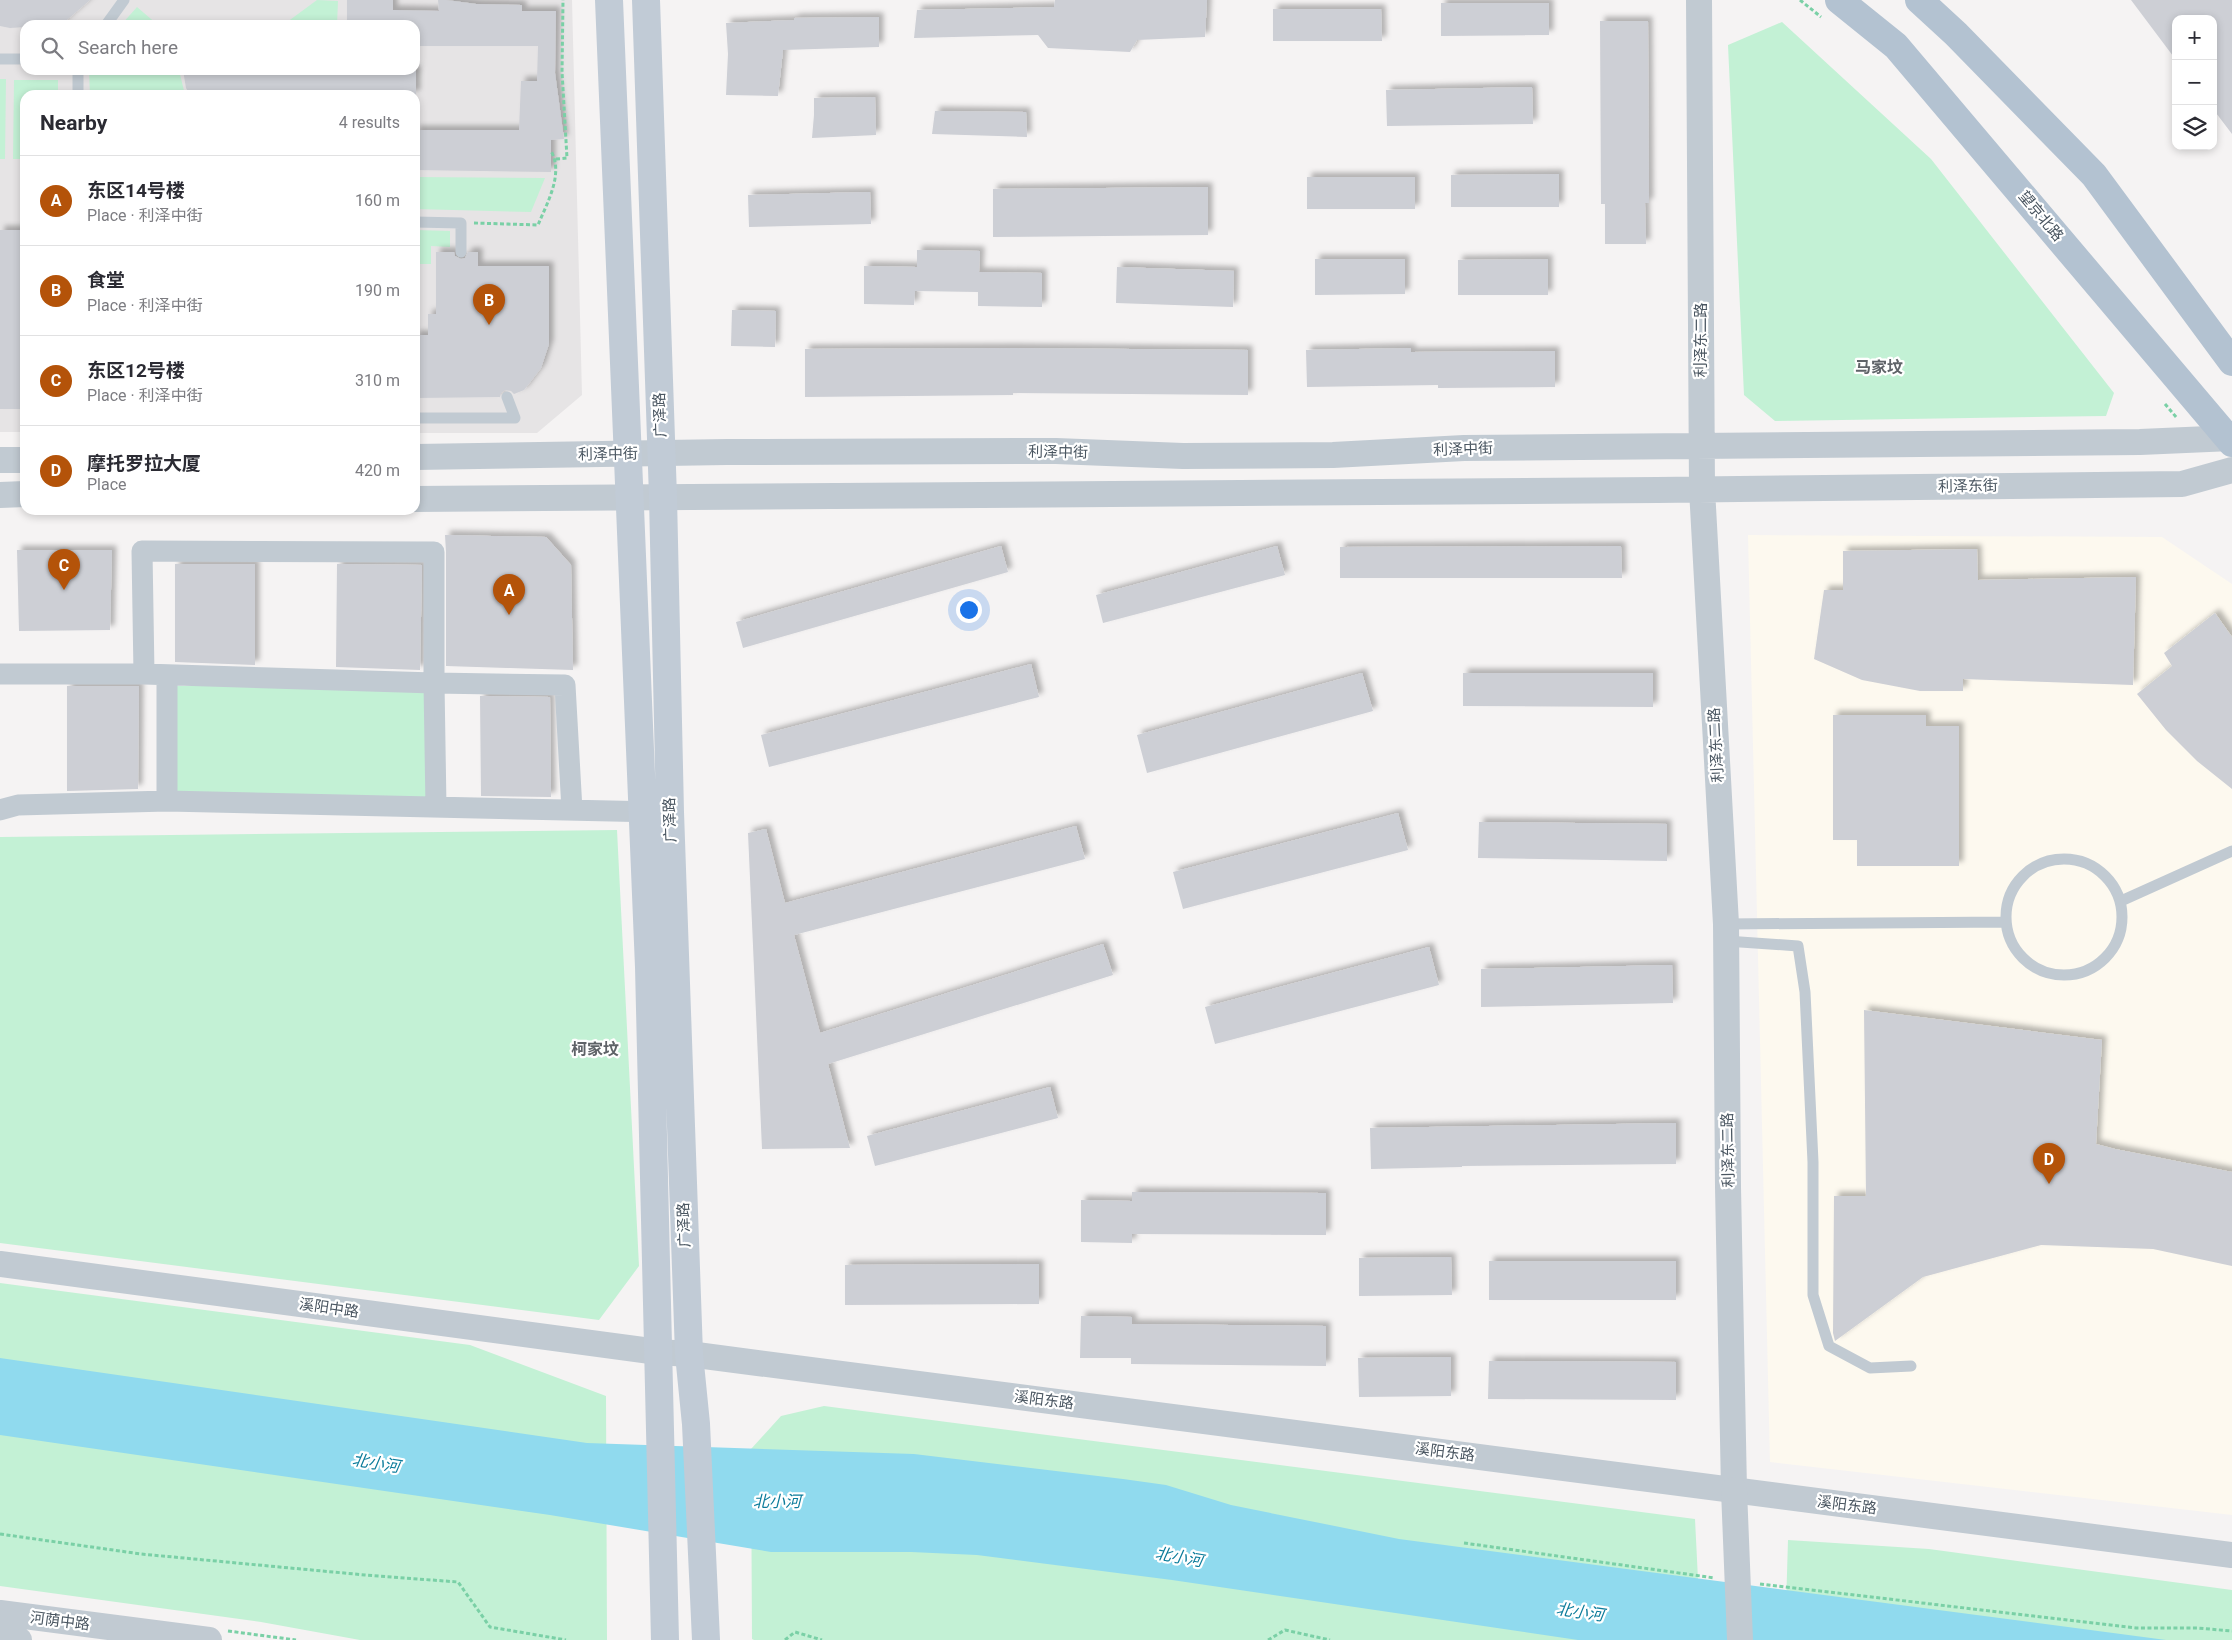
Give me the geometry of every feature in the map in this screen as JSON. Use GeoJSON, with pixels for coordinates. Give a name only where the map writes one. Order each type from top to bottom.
{"type":"FeatureCollection","features":[{"type":"Feature","properties":{"kind":"main road","name":"广泽路"},"geometry":{"type":"LineString","coordinates":[[609,0],[629,497],[657,812],[689,1354],[696,1424],[706,1640]]}},
{"type":"Feature","properties":{"kind":"main road","name":"广泽路"},"geometry":{"type":"LineString","coordinates":[[646,0],[663,497],[657,812],[658,1352],[665,1640]]}},
{"type":"Feature","properties":{"kind":"main road","name":"望京北路"},"geometry":{"type":"LineString","coordinates":[[1839,0],[1896,46],[2231,440]]}},
{"type":"Feature","properties":{"kind":"main road"},"geometry":{"type":"LineString","coordinates":[[1919,0],[1956,34],[2094,175],[2232,362]]}},
{"type":"Feature","properties":{"kind":"street","name":"利泽东二路"},"geometry":{"type":"LineString","coordinates":[[1699,0],[1702,489],[1726,933],[1728,1187],[1734,1490],[1740,1640]]}},
{"type":"Feature","properties":{"kind":"street"},"geometry":{"type":"LineString","coordinates":[[1702,446],[2231,440]]}},
{"type":"Feature","properties":{"kind":"street","name":"利泽中街"},"geometry":{"type":"LineString","coordinates":[[420,457],[662,453],[1056,451],[1183,456],[1333,456],[1464,448],[1702,446]]}},
{"type":"Feature","properties":{"kind":"street"},"geometry":{"type":"LineString","coordinates":[[0,460],[20,460]]}},
{"type":"Feature","properties":{"kind":"street","name":"利泽东街"},"geometry":{"type":"LineString","coordinates":[[1702,489],[2182,484],[2232,470]]}},
{"type":"Feature","properties":{"kind":"street"},"geometry":{"type":"LineString","coordinates":[[420,499],[1702,489]]}},
{"type":"Feature","properties":{"kind":"street"},"geometry":{"type":"LineString","coordinates":[[0,495],[20,494]]}},
{"type":"Feature","properties":{"kind":"street"},"geometry":{"type":"LineString","coordinates":[[144,674],[142,551],[434,552],[436,807]]}},
{"type":"Feature","properties":{"kind":"street"},"geometry":{"type":"LineString","coordinates":[[0,674],[144,674],[434,683],[565,684],[572,810]]}},
{"type":"Feature","properties":{"kind":"street"},"geometry":{"type":"LineString","coordinates":[[167,675],[167,801]]}},
{"type":"Feature","properties":{"kind":"street"},"geometry":{"type":"LineString","coordinates":[[0,810],[18,805],[167,801],[657,812]]}},
{"type":"Feature","properties":{"kind":"street","name":"溪阳中路"},"geometry":{"type":"LineString","coordinates":[[0,1264],[658,1352]]}},
{"type":"Feature","properties":{"kind":"street","name":"溪阳东路"},"geometry":{"type":"LineString","coordinates":[[658,1352],[689,1354],[2232,1555]]}},
{"type":"Feature","properties":{"kind":"street","name":"河荫中路"},"geometry":{"type":"LineString","coordinates":[[0,1613],[209,1640]]}},
{"type":"Feature","properties":{"kind":"street","name":"河荫中路"},"geometry":{"type":"LineString","coordinates":[[0,1637],[19,1640]]}},
{"type":"Feature","properties":{"kind":"lane"},"geometry":{"type":"LineString","coordinates":[[110,20],[124,0]]}},
{"type":"Feature","properties":{"kind":"lane"},"geometry":{"type":"LineString","coordinates":[[0,59],[20,59]]}},
{"type":"Feature","properties":{"kind":"lane"},"geometry":{"type":"LineString","coordinates":[[78,75],[78,90]]}},
{"type":"Feature","properties":{"kind":"lane"},"geometry":{"type":"LineString","coordinates":[[420,222],[461,223],[461,252]]}},
{"type":"Feature","properties":{"kind":"lane"},"geometry":{"type":"LineString","coordinates":[[420,418],[515,418],[506,397]]}},
{"type":"Feature","properties":{"kind":"lane"},"geometry":{"type":"LineString","coordinates":[[2120,902],[2232,851]]}},
{"type":"Feature","properties":{"kind":"lane"},"geometry":{"type":"LineString","coordinates":[[2064,858],[2083,861],[2099,870],[2113,884],[2120,902],[2123,921],[2118,939],[2108,955],[2093,968],[2074,974],[2055,974],[2037,968],[2021,956],[2011,940],[2006,922],[2007,903],[2015,885],[2028,871],[2045,862],[2064,858]]}},
{"type":"Feature","properties":{"kind":"lane"},"geometry":{"type":"LineString","coordinates":[[1726,933],[2006,922]]}},
{"type":"Feature","properties":{"kind":"lane"},"geometry":{"type":"LineString","coordinates":[[1726,933],[1798,946],[1805,992],[1812,1153],[1813,1295],[1830,1346],[1870,1368],[1912,1366]]}},
{"type":"Feature","properties":{"kind":"path"},"geometry":{"type":"LineString","coordinates":[[556,159],[567,158],[562,72],[563,0]]}},
{"type":"Feature","properties":{"kind":"path"},"geometry":{"type":"LineString","coordinates":[[461,223],[538,226],[555,183],[556,159],[551,151]]}},
{"type":"Feature","properties":{"kind":"path"},"geometry":{"type":"LineString","coordinates":[[0,1534],[141,1554],[365,1576],[458,1582],[490,1627],[566,1640]]}},
{"type":"Feature","properties":{"kind":"path"},"geometry":{"type":"LineString","coordinates":[[1464,1543],[1717,1578]]}},
{"type":"Feature","properties":{"kind":"path"},"geometry":{"type":"LineString","coordinates":[[1756,1583],[2136,1628],[2197,1628],[2232,1631]]}},
{"type":"Feature","properties":{"kind":"path"},"geometry":{"type":"LineString","coordinates":[[1268,1640],[1285,1630],[1330,1640]]}},
{"type":"Feature","properties":{"kind":"path"},"geometry":{"type":"LineString","coordinates":[[785,1640],[795,1632],[822,1640]]}},
{"type":"Feature","properties":{"kind":"shaded area"},"geometry":{"type":"Polygon","coordinates":[[[0,0],[572,0],[582,395],[537,433],[420,433],[420,90],[20,90],[20,432],[0,432],[0,0]]]}},
{"type":"Feature","properties":{"kind":"shaded area"},"geometry":{"type":"Polygon","coordinates":[[[1748,535],[2162,537],[2232,584],[2232,1515],[1770,1462],[1748,535]]]}},
{"type":"Feature","properties":{"kind":"green space"},"geometry":{"type":"Polygon","coordinates":[[[317,0],[338,1],[337,20],[290,20],[317,0]]]}},
{"type":"Feature","properties":{"kind":"green space"},"geometry":{"type":"Polygon","coordinates":[[[137,7],[152,20],[125,20],[137,7]]]}},
{"type":"Feature","properties":{"kind":"green space"},"geometry":{"type":"Polygon","coordinates":[[[1782,22],[1931,159],[2114,393],[2106,416],[1775,421],[1744,395],[1728,45],[1782,22]]]}},
{"type":"Feature","properties":{"kind":"green space"},"geometry":{"type":"Polygon","coordinates":[[[89,75],[180,75],[184,90],[90,90],[89,75]]]}},
{"type":"Feature","properties":{"kind":"green space"},"geometry":{"type":"Polygon","coordinates":[[[0,79],[6,79],[5,159],[0,159],[0,79]]]}},
{"type":"Feature","properties":{"kind":"green space"},"geometry":{"type":"Polygon","coordinates":[[[14,80],[58,80],[58,90],[20,90],[20,159],[13,159],[14,80]]]}},
{"type":"Feature","properties":{"kind":"green space"},"geometry":{"type":"Polygon","coordinates":[[[420,177],[545,178],[531,212],[420,209],[420,177]]]}},
{"type":"Feature","properties":{"kind":"green space"},"geometry":{"type":"Polygon","coordinates":[[[420,230],[450,231],[450,247],[431,246],[431,264],[420,264],[420,230]]]}},
{"type":"Feature","properties":{"kind":"green space"},"geometry":{"type":"Polygon","coordinates":[[[431,685],[432,802],[169,795],[169,686],[431,685]]]}},
{"type":"Feature","properties":{"kind":"green space"},"geometry":{"type":"Polygon","coordinates":[[[617,830],[639,1266],[599,1320],[0,1243],[0,837],[617,830]]]}},
{"type":"Feature","properties":{"kind":"green space"},"geometry":{"type":"Polygon","coordinates":[[[0,1283],[470,1345],[606,1396],[607,1640],[360,1640],[261,1622],[0,1586],[0,1283]]]}},
{"type":"Feature","properties":{"kind":"green space"},"geometry":{"type":"Polygon","coordinates":[[[824,1406],[1695,1519],[1701,1640],[754,1640],[752,1639],[751,1449],[781,1416],[824,1406]]]}},
{"type":"Feature","properties":{"kind":"green space"},"geometry":{"type":"Polygon","coordinates":[[[1788,1540],[1929,1549],[2232,1590],[2232,1640],[1785,1640],[1788,1540]]]}},
{"type":"Feature","properties":{"kind":"water","name":"北小河"},"geometry":{"type":"Polygon","coordinates":[[[0,1358],[587,1443],[914,1454],[1123,1479],[1166,1485],[1231,1505],[1399,1539],[2166,1640],[1578,1640],[1172,1580],[977,1555],[911,1552],[771,1552],[550,1515],[0,1435],[0,1358]]]}},
{"type":"Feature","properties":{"kind":"building"},"geometry":{"type":"Polygon","coordinates":[[[0,0],[90,0],[67,20],[20,20],[20,27],[0,26],[0,0]]]}},
{"type":"Feature","properties":{"kind":"building"},"geometry":{"type":"Polygon","coordinates":[[[347,0],[393,0],[393,10],[439,11],[438,0],[446,0],[476,4],[522,5],[522,11],[556,11],[555,73],[564,139],[551,140],[551,172],[420,170],[420,130],[519,130],[521,81],[537,81],[538,46],[420,46],[420,20],[347,20],[347,0]]]}},
{"type":"Feature","properties":{"kind":"building"},"geometry":{"type":"Polygon","coordinates":[[[1055,0],[1207,0],[1205,37],[1137,40],[1130,52],[1048,48],[1038,35],[914,38],[917,10],[1054,7],[1055,0]]]}},
{"type":"Feature","properties":{"kind":"building"},"geometry":{"type":"Polygon","coordinates":[[[2131,0],[2232,0],[2232,134],[2217,114],[2217,15],[2172,15],[2172,55],[2131,0]]]}},
{"type":"Feature","properties":{"kind":"building"},"geometry":{"type":"Polygon","coordinates":[[[1441,3],[1549,3],[1549,35],[1441,36],[1441,3]]]}},
{"type":"Feature","properties":{"kind":"building"},"geometry":{"type":"Polygon","coordinates":[[[1273,9],[1381,9],[1382,41],[1273,41],[1273,9]]]}},
{"type":"Feature","properties":{"kind":"building"},"geometry":{"type":"Polygon","coordinates":[[[879,17],[879,47],[783,50],[778,96],[726,95],[728,54],[726,23],[794,20],[794,18],[879,17]]]}},
{"type":"Feature","properties":{"kind":"building"},"geometry":{"type":"Polygon","coordinates":[[[1600,21],[1648,21],[1649,203],[1645,203],[1646,244],[1605,244],[1605,204],[1601,204],[1600,21]]]}},
{"type":"Feature","properties":{"kind":"building"},"geometry":{"type":"Polygon","coordinates":[[[184,75],[416,75],[416,90],[187,90],[184,75]]]}},
{"type":"Feature","properties":{"kind":"building"},"geometry":{"type":"Polygon","coordinates":[[[1532,87],[1533,124],[1387,126],[1386,90],[1532,87]]]}},
{"type":"Feature","properties":{"kind":"building"},"geometry":{"type":"Polygon","coordinates":[[[875,97],[876,135],[812,138],[814,98],[875,97]]]}},
{"type":"Feature","properties":{"kind":"building"},"geometry":{"type":"Polygon","coordinates":[[[935,111],[1026,112],[1027,137],[932,134],[935,111]]]}},
{"type":"Feature","properties":{"kind":"building"},"geometry":{"type":"Polygon","coordinates":[[[1559,174],[1559,207],[1451,207],[1451,175],[1559,174]]]}},
{"type":"Feature","properties":{"kind":"building"},"geometry":{"type":"Polygon","coordinates":[[[1307,177],[1415,177],[1415,209],[1307,209],[1307,177]]]}},
{"type":"Feature","properties":{"kind":"building"},"geometry":{"type":"Polygon","coordinates":[[[1208,187],[1208,235],[993,237],[993,189],[1208,187]]]}},
{"type":"Feature","properties":{"kind":"building"},"geometry":{"type":"Polygon","coordinates":[[[870,192],[871,224],[749,227],[748,195],[870,192]]]}},
{"type":"Feature","properties":{"kind":"building"},"geometry":{"type":"Polygon","coordinates":[[[0,230],[20,230],[20,409],[0,409],[0,230]]]}},
{"type":"Feature","properties":{"kind":"building"},"geometry":{"type":"Polygon","coordinates":[[[917,250],[980,251],[979,272],[1042,273],[1042,307],[978,306],[978,292],[915,291],[914,305],[864,304],[864,266],[917,267],[917,250]]]}},
{"type":"Feature","properties":{"kind":"building"},"geometry":{"type":"Polygon","coordinates":[[[436,252],[454,252],[455,256],[461,259],[465,258],[468,252],[478,252],[478,266],[549,266],[549,344],[541,368],[524,390],[514,394],[511,391],[505,390],[501,393],[500,397],[420,398],[420,335],[428,335],[428,314],[436,314],[436,252]]]}},
{"type":"Feature","properties":{"kind":"building"},"geometry":{"type":"Polygon","coordinates":[[[1315,259],[1405,259],[1405,294],[1315,295],[1315,259]]]}},
{"type":"Feature","properties":{"kind":"building"},"geometry":{"type":"Polygon","coordinates":[[[1548,259],[1548,295],[1458,295],[1458,260],[1548,259]]]}},
{"type":"Feature","properties":{"kind":"building"},"geometry":{"type":"Polygon","coordinates":[[[1117,267],[1234,271],[1233,307],[1116,303],[1117,267]]]}},
{"type":"Feature","properties":{"kind":"building"},"geometry":{"type":"Polygon","coordinates":[[[732,310],[776,311],[775,347],[731,346],[732,310]]]}},
{"type":"Feature","properties":{"kind":"building"},"geometry":{"type":"Polygon","coordinates":[[[1411,348],[1411,352],[1555,351],[1555,387],[1438,388],[1438,385],[1307,387],[1306,350],[1411,348]]]}},
{"type":"Feature","properties":{"kind":"building"},"geometry":{"type":"Polygon","coordinates":[[[805,349],[1248,350],[1248,395],[1013,393],[1013,395],[805,397],[805,349]]]}},
{"type":"Feature","properties":{"kind":"building"},"geometry":{"type":"Polygon","coordinates":[[[445,535],[546,537],[571,565],[573,670],[446,666],[445,535]]]}},
{"type":"Feature","properties":{"kind":"building"},"geometry":{"type":"Polygon","coordinates":[[[1001,546],[1008,572],[743,648],[736,622],[1001,546]]]}},
{"type":"Feature","properties":{"kind":"building"},"geometry":{"type":"Polygon","coordinates":[[[1277,546],[1285,575],[1103,623],[1096,595],[1277,546]]]}},
{"type":"Feature","properties":{"kind":"building"},"geometry":{"type":"Polygon","coordinates":[[[1621,546],[1622,578],[1340,578],[1340,547],[1621,546]]]}},
{"type":"Feature","properties":{"kind":"building"},"geometry":{"type":"Polygon","coordinates":[[[1977,549],[1978,580],[2136,577],[2133,685],[1963,679],[1963,691],[1920,691],[1862,680],[1814,659],[1824,590],[1843,590],[1843,551],[1977,549]]]}},
{"type":"Feature","properties":{"kind":"building"},"geometry":{"type":"Polygon","coordinates":[[[17,550],[112,550],[110,630],[19,631],[17,550]]]}},
{"type":"Feature","properties":{"kind":"building"},"geometry":{"type":"Polygon","coordinates":[[[175,564],[255,564],[255,665],[175,662],[175,564]]]}},
{"type":"Feature","properties":{"kind":"building"},"geometry":{"type":"Polygon","coordinates":[[[337,564],[422,565],[420,670],[336,667],[337,564]]]}},
{"type":"Feature","properties":{"kind":"building"},"geometry":{"type":"Polygon","coordinates":[[[2215,613],[2232,637],[2232,789],[2197,761],[2166,730],[2137,694],[2172,666],[2164,653],[2215,613]]]}},
{"type":"Feature","properties":{"kind":"building"},"geometry":{"type":"Polygon","coordinates":[[[1031,664],[1039,697],[769,767],[761,735],[1031,664]]]}},
{"type":"Feature","properties":{"kind":"building"},"geometry":{"type":"Polygon","coordinates":[[[1362,673],[1373,711],[1147,773],[1137,735],[1362,673]]]}},
{"type":"Feature","properties":{"kind":"building"},"geometry":{"type":"Polygon","coordinates":[[[1463,673],[1653,673],[1653,707],[1463,706],[1463,673]]]}},
{"type":"Feature","properties":{"kind":"building"},"geometry":{"type":"Polygon","coordinates":[[[67,686],[139,686],[138,789],[67,791],[67,686]]]}},
{"type":"Feature","properties":{"kind":"building"},"geometry":{"type":"Polygon","coordinates":[[[480,696],[550,697],[551,797],[481,796],[480,696]]]}},
{"type":"Feature","properties":{"kind":"building"},"geometry":{"type":"Polygon","coordinates":[[[1833,715],[1926,715],[1926,726],[1959,726],[1959,866],[1857,866],[1857,840],[1833,840],[1833,715]]]}},
{"type":"Feature","properties":{"kind":"building"},"geometry":{"type":"Polygon","coordinates":[[[1398,813],[1408,850],[1183,909],[1173,872],[1398,813]]]}},
{"type":"Feature","properties":{"kind":"building"},"geometry":{"type":"Polygon","coordinates":[[[1479,822],[1667,824],[1667,861],[1478,858],[1479,822]]]}},
{"type":"Feature","properties":{"kind":"building"},"geometry":{"type":"Polygon","coordinates":[[[1076,826],[1085,859],[794,935],[820,1033],[1103,944],[1113,975],[828,1064],[850,1148],[762,1149],[748,833],[766,829],[785,903],[1076,826]]]}},
{"type":"Feature","properties":{"kind":"building"},"geometry":{"type":"Polygon","coordinates":[[[1429,947],[1439,985],[1215,1044],[1205,1007],[1429,947]]]}},
{"type":"Feature","properties":{"kind":"building"},"geometry":{"type":"Polygon","coordinates":[[[1672,965],[1673,1003],[1481,1007],[1481,969],[1672,965]]]}},
{"type":"Feature","properties":{"kind":"building"},"geometry":{"type":"Polygon","coordinates":[[[1864,1010],[2102,1040],[2096,1144],[2232,1172],[2232,1266],[2153,1249],[2041,1245],[1923,1277],[1835,1341],[1833,1333],[1834,1196],[1866,1196],[1864,1010]]]}},
{"type":"Feature","properties":{"kind":"building"},"geometry":{"type":"Polygon","coordinates":[[[1050,1087],[1058,1118],[875,1166],[867,1136],[1050,1087]]]}},
{"type":"Feature","properties":{"kind":"building"},"geometry":{"type":"Polygon","coordinates":[[[1676,1123],[1676,1164],[1462,1166],[1371,1169],[1370,1128],[1676,1123]]]}},
{"type":"Feature","properties":{"kind":"building"},"geometry":{"type":"Polygon","coordinates":[[[1132,1192],[1326,1193],[1326,1235],[1132,1234],[1132,1243],[1081,1242],[1081,1200],[1132,1201],[1132,1192]]]}},
{"type":"Feature","properties":{"kind":"building"},"geometry":{"type":"Polygon","coordinates":[[[1451,1257],[1452,1295],[1359,1296],[1359,1258],[1451,1257]]]}},
{"type":"Feature","properties":{"kind":"building"},"geometry":{"type":"Polygon","coordinates":[[[1489,1261],[1676,1261],[1676,1300],[1489,1300],[1489,1261]]]}},
{"type":"Feature","properties":{"kind":"building"},"geometry":{"type":"Polygon","coordinates":[[[1039,1264],[1039,1304],[845,1305],[845,1265],[1039,1264]]]}},
{"type":"Feature","properties":{"kind":"building"},"geometry":{"type":"Polygon","coordinates":[[[1081,1316],[1132,1317],[1132,1324],[1326,1326],[1326,1366],[1131,1364],[1131,1358],[1080,1358],[1081,1316]]]}},
{"type":"Feature","properties":{"kind":"building"},"geometry":{"type":"Polygon","coordinates":[[[1451,1357],[1451,1396],[1359,1397],[1358,1358],[1451,1357]]]}},
{"type":"Feature","properties":{"kind":"building"},"geometry":{"type":"Polygon","coordinates":[[[1489,1361],[1676,1362],[1676,1400],[1488,1399],[1489,1361]]]}},
{"type":"Feature","properties":{"kind":"place","name":"食堂"},"geometry":{"type":"Point","coordinates":[489,325]}},
{"type":"Feature","properties":{"kind":"place","name":"东区12号楼"},"geometry":{"type":"Point","coordinates":[64,590]}},
{"type":"Feature","properties":{"kind":"place","name":"东区14号楼"},"geometry":{"type":"Point","coordinates":[509,615]}},
{"type":"Feature","properties":{"kind":"place","name":"摩托罗拉大厦"},"geometry":{"type":"Point","coordinates":[2049,1184]}},
{"type":"Feature","properties":{"kind":"district","name":"马家坟"},"geometry":{"type":"Point","coordinates":[1879,367]}},
{"type":"Feature","properties":{"kind":"district","name":"柯家坟"},"geometry":{"type":"Point","coordinates":[595,1049]}}]}
